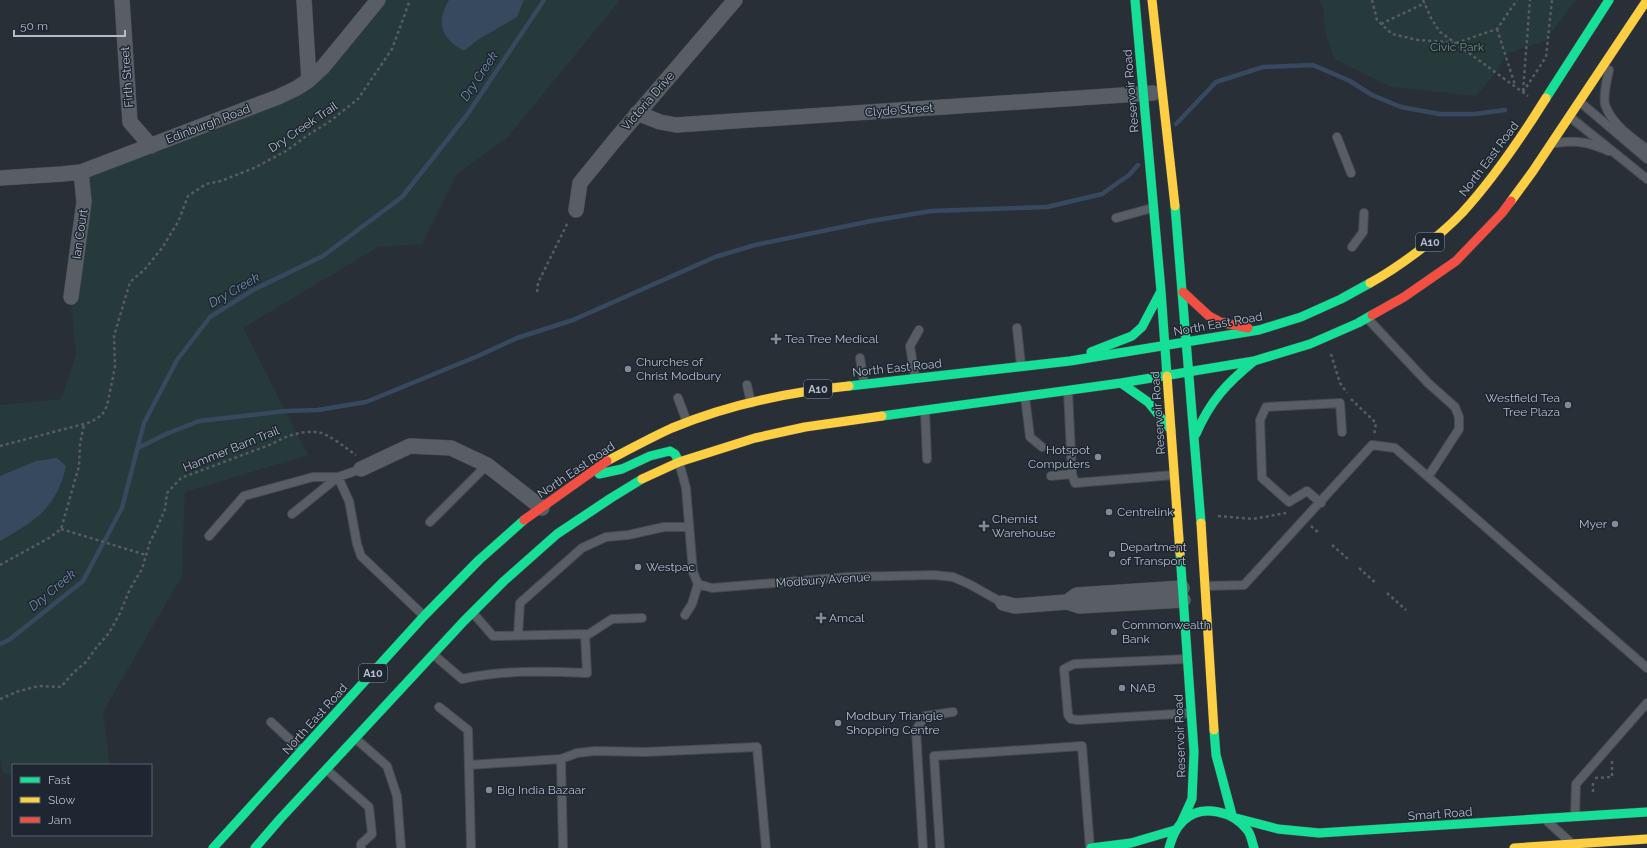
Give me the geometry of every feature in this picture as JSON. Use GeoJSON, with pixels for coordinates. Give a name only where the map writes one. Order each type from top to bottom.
{"type":"FeatureCollection","features":[{"type":"Feature","properties":{"kind":"main road","name":"Reservoir Road"},"geometry":{"type":"LineString","coordinates":[[1135,0],[1162,291],[1195,767],[1192,799],[1171,837],[1169,848]]}},
{"type":"Feature","properties":{"kind":"main road"},"geometry":{"type":"LineString","coordinates":[[1152,0],[1173,183],[1183,292],[1195,438],[1216,755],[1225,793],[1234,817],[1249,833],[1254,848]]}},
{"type":"Feature","properties":{"kind":"main road","name":"North East Road"},"geometry":{"type":"LineString","coordinates":[[213,848],[424,616],[479,560],[517,525],[544,510],[602,464],[634,446],[673,428],[734,407],[751,403],[811,390],[1070,361],[1258,330],[1301,317],[1341,299],[1384,275],[1424,246],[1461,214],[1556,95],[1610,0]]}},
{"type":"Feature","properties":{"kind":"main road","name":"A10"},"geometry":{"type":"LineString","coordinates":[[255,848],[262,843],[326,769],[472,613],[560,527],[642,480],[679,462],[785,430],[1025,395],[1121,383],[1254,361],[1310,344],[1367,318],[1404,297],[1456,260],[1502,213],[1552,143],[1576,100],[1614,50],[1647,0]]}},
{"type":"Feature","properties":{"kind":"main road"},"geometry":{"type":"LineString","coordinates":[[1070,361],[1132,336],[1142,327],[1162,291]]}},
{"type":"Feature","properties":{"kind":"main road"},"geometry":{"type":"LineString","coordinates":[[1183,292],[1209,316],[1220,322],[1258,330]]}},
{"type":"Feature","properties":{"kind":"main road"},"geometry":{"type":"LineString","coordinates":[[1195,438],[1205,413],[1213,399],[1229,382],[1254,361]]}},
{"type":"Feature","properties":{"kind":"main road"},"geometry":{"type":"LineString","coordinates":[[1121,383],[1148,402],[1171,430]]}},
{"type":"Feature","properties":{"kind":"main road"},"geometry":{"type":"LineString","coordinates":[[584,477],[622,469],[650,456],[670,451],[675,454],[679,462]]}},
{"type":"Feature","properties":{"kind":"main road","name":"Smart Road"},"geometry":{"type":"LineString","coordinates":[[1178,826],[1191,815],[1202,811],[1221,811],[1234,817],[1278,829],[1319,834],[1647,812]]}},
{"type":"Feature","properties":{"kind":"main road"},"geometry":{"type":"LineString","coordinates":[[1090,848],[1131,843],[1178,826]]}},
{"type":"Feature","properties":{"kind":"main road"},"geometry":{"type":"LineString","coordinates":[[1514,848],[1572,846],[1647,839]]}},
{"type":"Feature","properties":{"kind":"street","name":"Firth Street"},"geometry":{"type":"LineString","coordinates":[[122,0],[130,122],[151,146]]}},
{"type":"Feature","properties":{"kind":"street"},"geometry":{"type":"LineString","coordinates":[[304,0],[309,80]]}},
{"type":"Feature","properties":{"kind":"street","name":"Edinburgh Road"},"geometry":{"type":"LineString","coordinates":[[0,178],[81,172],[278,97],[309,80],[323,67],[378,0]]}},
{"type":"Feature","properties":{"kind":"street","name":"Victoria Drive"},"geometry":{"type":"LineString","coordinates":[[576,210],[580,183],[637,113],[735,0]]}},
{"type":"Feature","properties":{"kind":"street","name":"Clyde Street"},"geometry":{"type":"LineString","coordinates":[[637,113],[660,122],[676,125],[1162,93]]}},
{"type":"Feature","properties":{"kind":"street","name":"Ian Court"},"geometry":{"type":"LineString","coordinates":[[71,297],[84,202],[81,172]]}},
{"type":"Feature","properties":{"kind":"street"},"geometry":{"type":"LineString","coordinates":[[366,467],[410,446],[451,448],[487,465],[544,510]]}},
{"type":"Feature","properties":{"kind":"street","name":"Modbury Avenue"},"geometry":{"type":"LineString","coordinates":[[1003,603],[1015,606],[1067,602],[1079,606],[1183,594]]}},
{"type":"Feature","properties":{"kind":"lane"},"geometry":{"type":"LineString","coordinates":[[1614,50],[1606,83],[1605,106],[1617,125],[1647,149]]}},
{"type":"Feature","properties":{"kind":"lane"},"geometry":{"type":"LineString","coordinates":[[1576,100],[1647,159]]}},
{"type":"Feature","properties":{"kind":"lane"},"geometry":{"type":"LineString","coordinates":[[1568,114],[1647,179]]}},
{"type":"Feature","properties":{"kind":"lane"},"geometry":{"type":"LineString","coordinates":[[1337,137],[1351,173]]}},
{"type":"Feature","properties":{"kind":"lane"},"geometry":{"type":"LineString","coordinates":[[1552,143],[1571,141],[1585,142],[1615,153]]}},
{"type":"Feature","properties":{"kind":"lane"},"geometry":{"type":"LineString","coordinates":[[1116,218],[1154,208]]}},
{"type":"Feature","properties":{"kind":"lane"},"geometry":{"type":"LineString","coordinates":[[1352,247],[1363,232],[1364,213]]}},
{"type":"Feature","properties":{"kind":"lane"},"geometry":{"type":"LineString","coordinates":[[1367,318],[1428,383],[1455,407],[1459,417],[1459,429],[1428,477]]}},
{"type":"Feature","properties":{"kind":"lane"},"geometry":{"type":"LineString","coordinates":[[1017,328],[1021,366]]}},
{"type":"Feature","properties":{"kind":"lane"},"geometry":{"type":"LineString","coordinates":[[915,378],[910,346],[919,330]]}},
{"type":"Feature","properties":{"kind":"lane"},"geometry":{"type":"LineString","coordinates":[[860,358],[864,384]]}},
{"type":"Feature","properties":{"kind":"lane"},"geometry":{"type":"LineString","coordinates":[[747,385],[751,403]]}},
{"type":"Feature","properties":{"kind":"lane"},"geometry":{"type":"LineString","coordinates":[[1068,390],[1072,474],[1075,483],[1174,475]]}},
{"type":"Feature","properties":{"kind":"lane"},"geometry":{"type":"LineString","coordinates":[[1025,395],[1030,437],[1042,447]]}},
{"type":"Feature","properties":{"kind":"lane"},"geometry":{"type":"LineString","coordinates":[[678,398],[688,423]]}},
{"type":"Feature","properties":{"kind":"lane"},"geometry":{"type":"LineString","coordinates":[[1321,503],[1307,491],[1289,502],[1262,478],[1260,420],[1266,407],[1340,403],[1342,432]]}},
{"type":"Feature","properties":{"kind":"lane"},"geometry":{"type":"LineString","coordinates":[[925,410],[927,459]]}},
{"type":"Feature","properties":{"kind":"lane"},"geometry":{"type":"LineString","coordinates":[[1205,586],[1244,585],[1321,503],[1372,445],[1395,448],[1647,668]]}},
{"type":"Feature","properties":{"kind":"lane"},"geometry":{"type":"LineString","coordinates":[[679,462],[686,488],[692,572],[698,584],[692,604],[685,616]]}},
{"type":"Feature","properties":{"kind":"lane"},"geometry":{"type":"LineString","coordinates":[[430,522],[487,465]]}},
{"type":"Feature","properties":{"kind":"lane"},"geometry":{"type":"LineString","coordinates":[[292,514],[338,477],[366,467]]}},
{"type":"Feature","properties":{"kind":"lane"},"geometry":{"type":"LineString","coordinates":[[1051,476],[1072,474]]}},
{"type":"Feature","properties":{"kind":"lane"},"geometry":{"type":"LineString","coordinates":[[209,536],[244,496],[313,477],[338,477]]}},
{"type":"Feature","properties":{"kind":"lane"},"geometry":{"type":"LineString","coordinates":[[338,477],[349,501],[356,544],[361,556],[424,616]]}},
{"type":"Feature","properties":{"kind":"lane"},"geometry":{"type":"LineString","coordinates":[[518,635],[520,603],[582,548],[606,536],[628,535],[664,527],[689,527]]}},
{"type":"Feature","properties":{"kind":"lane","name":"Modbury Avenue"},"geometry":{"type":"LineString","coordinates":[[698,584],[712,588],[848,578],[934,574],[953,577],[1003,603]]}},
{"type":"Feature","properties":{"kind":"lane"},"geometry":{"type":"LineString","coordinates":[[472,613],[493,636],[589,634],[612,619],[642,618]]}},
{"type":"Feature","properties":{"kind":"lane"},"geometry":{"type":"LineString","coordinates":[[434,654],[462,679],[480,675],[555,672],[586,673],[584,634]]}},
{"type":"Feature","properties":{"kind":"lane"},"geometry":{"type":"LineString","coordinates":[[1188,659],[1074,664],[1064,669],[1068,715],[1071,719],[1078,720],[1192,713]]}},
{"type":"Feature","properties":{"kind":"lane"},"geometry":{"type":"LineString","coordinates":[[1575,817],[1576,784],[1647,703]]}},
{"type":"Feature","properties":{"kind":"lane"},"geometry":{"type":"LineString","coordinates":[[439,707],[468,730],[471,848]]}},
{"type":"Feature","properties":{"kind":"lane"},"geometry":{"type":"LineString","coordinates":[[923,848],[916,730],[925,716],[953,712]]}},
{"type":"Feature","properties":{"kind":"lane"},"geometry":{"type":"LineString","coordinates":[[271,722],[302,750]]}},
{"type":"Feature","properties":{"kind":"lane"},"geometry":{"type":"LineString","coordinates":[[355,738],[387,766],[397,796],[401,848]]}},
{"type":"Feature","properties":{"kind":"lane"},"geometry":{"type":"LineString","coordinates":[[940,848],[934,756],[1082,746],[1090,848]]}},
{"type":"Feature","properties":{"kind":"lane"},"geometry":{"type":"LineString","coordinates":[[469,765],[561,760],[577,753],[595,751],[644,752],[757,747],[766,848]]}},
{"type":"Feature","properties":{"kind":"lane"},"geometry":{"type":"LineString","coordinates":[[561,760],[563,848]]}},
{"type":"Feature","properties":{"kind":"lane"},"geometry":{"type":"LineString","coordinates":[[326,769],[369,807],[372,834],[361,844],[361,848]]}},
{"type":"Feature","properties":{"kind":"lane"},"geometry":{"type":"LineString","coordinates":[[1544,819],[1572,846]]}},
{"type":"Feature","properties":{"kind":"path","name":"Dry Creek Trail"},"geometry":{"type":"LineString","coordinates":[[0,446],[91,422],[102,415],[107,406],[115,367],[114,336],[130,282],[145,269],[162,248],[178,222],[188,196],[206,184],[221,181],[254,168],[286,151],[329,122],[358,99],[392,49],[410,0]]}},
{"type":"Feature","properties":{"kind":"path"},"geometry":{"type":"LineString","coordinates":[[1372,0],[1377,20],[1392,34],[1418,40],[1447,42],[1455,42],[1498,29],[1517,0]]}},
{"type":"Feature","properties":{"kind":"path"},"geometry":{"type":"LineString","coordinates":[[1523,92],[1530,0]]}},
{"type":"Feature","properties":{"kind":"path"},"geometry":{"type":"LineString","coordinates":[[1523,92],[1546,57],[1552,0]]}},
{"type":"Feature","properties":{"kind":"path"},"geometry":{"type":"LineString","coordinates":[[1381,24],[1424,1],[1431,18],[1440,32],[1515,85],[1528,96]]}},
{"type":"Feature","properties":{"kind":"path"},"geometry":{"type":"LineString","coordinates":[[1498,29],[1515,85]]}},
{"type":"Feature","properties":{"kind":"path"},"geometry":{"type":"LineString","coordinates":[[537,292],[538,283],[565,228],[576,210]]}},
{"type":"Feature","properties":{"kind":"path"},"geometry":{"type":"LineString","coordinates":[[1331,354],[1340,383],[1351,399],[1376,423],[1372,445]]}},
{"type":"Feature","properties":{"kind":"path"},"geometry":{"type":"LineString","coordinates":[[0,565],[49,538],[61,529],[78,466],[84,424]]}},
{"type":"Feature","properties":{"kind":"path","name":"Hammer Barn Trail"},"geometry":{"type":"LineString","coordinates":[[0,699],[19,691],[39,686],[61,687],[73,673],[86,662],[109,634],[130,589],[142,569],[150,542],[164,509],[167,493],[181,478],[272,444],[285,436],[317,432],[337,441],[366,467]]}},
{"type":"Feature","properties":{"kind":"path"},"geometry":{"type":"LineString","coordinates":[[1213,516],[1253,519],[1290,513]]}},
{"type":"Feature","properties":{"kind":"path"},"geometry":{"type":"LineString","coordinates":[[1311,526],[1320,534]]}},
{"type":"Feature","properties":{"kind":"path"},"geometry":{"type":"LineString","coordinates":[[61,529],[115,544],[124,549],[146,554]]}},
{"type":"Feature","properties":{"kind":"path"},"geometry":{"type":"LineString","coordinates":[[1332,545],[1348,560]]}},
{"type":"Feature","properties":{"kind":"path"},"geometry":{"type":"LineString","coordinates":[[1359,568],[1377,584]]}},
{"type":"Feature","properties":{"kind":"path"},"geometry":{"type":"LineString","coordinates":[[1387,593],[1406,610]]}},
{"type":"Feature","properties":{"kind":"green space"},"geometry":{"type":"Polygon","coordinates":[[[378,0],[620,0],[507,138],[457,174],[422,244],[378,247],[243,328],[308,455],[185,492],[182,576],[103,712],[110,764],[12,764],[12,776],[2,773],[0,758],[0,405],[61,399],[76,355],[71,297],[81,172],[297,88],[378,0]]]}},
{"type":"Feature","properties":{"kind":"green space","name":"Civic Park"},"geometry":{"type":"Polygon","coordinates":[[[1319,0],[1576,0],[1545,41],[1508,53],[1494,75],[1476,96],[1391,87],[1334,59],[1325,31],[1323,8],[1319,0]]]}},
{"type":"Feature","properties":{"kind":"water"},"geometry":{"type":"Polygon","coordinates":[[[449,0],[524,0],[517,17],[476,41],[464,51],[450,41],[443,30],[442,16],[449,0]]]}},
{"type":"Feature","properties":{"kind":"water"},"geometry":{"type":"Polygon","coordinates":[[[57,458],[66,466],[57,493],[43,512],[34,520],[0,541],[0,476],[36,461],[57,458]]]}},
{"type":"Feature","properties":{"kind":"waterway","name":"Dry Creek"},"geometry":{"type":"LineString","coordinates":[[0,644],[9,640],[83,581],[122,508],[144,423],[177,360],[210,317],[253,290],[323,256],[402,197],[467,115],[544,0]]}},
{"type":"Feature","properties":{"kind":"waterway"},"geometry":{"type":"LineString","coordinates":[[1176,124],[1216,82],[1263,67],[1313,65],[1350,81],[1372,95],[1401,107],[1439,114],[1475,114],[1505,110]]}},
{"type":"Feature","properties":{"kind":"waterway"},"geometry":{"type":"LineString","coordinates":[[138,448],[166,434],[199,421],[286,411],[318,410],[366,402],[478,356],[517,338],[573,320],[715,257],[755,245],[871,221],[931,211],[1047,207],[1102,194],[1129,175],[1138,165]]}},
{"type":"Feature","properties":{"kind":"traffic: fast"},"geometry":{"type":"LineString","coordinates":[[1135,0],[1161,291],[1167,376]]}},
{"type":"Feature","properties":{"kind":"traffic: fast"},"geometry":{"type":"LineString","coordinates":[[1546,98],[1609,0]]}},
{"type":"Feature","properties":{"kind":"traffic: fast"},"geometry":{"type":"LineString","coordinates":[[1175,206],[1201,523]]}},
{"type":"Feature","properties":{"kind":"traffic: fast"},"geometry":{"type":"LineString","coordinates":[[849,386],[1070,361],[1259,330],[1301,317],[1341,299],[1370,283]]}},
{"type":"Feature","properties":{"kind":"traffic: fast"},"geometry":{"type":"LineString","coordinates":[[1091,352],[1132,336],[1142,327],[1161,291]]}},
{"type":"Feature","properties":{"kind":"traffic: fast"},"geometry":{"type":"LineString","coordinates":[[882,416],[1121,383],[1254,361],[1310,344],[1358,323],[1372,315]]}},
{"type":"Feature","properties":{"kind":"traffic: fast"},"geometry":{"type":"LineString","coordinates":[[1196,434],[1201,422],[1220,393],[1254,361]]}},
{"type":"Feature","properties":{"kind":"traffic: fast"},"geometry":{"type":"LineString","coordinates":[[1121,383],[1148,402],[1171,430]]}},
{"type":"Feature","properties":{"kind":"traffic: fast"},"geometry":{"type":"LineString","coordinates":[[599,474],[622,469],[650,456],[670,451],[675,454],[679,462]]}},
{"type":"Feature","properties":{"kind":"traffic: fast"},"geometry":{"type":"LineString","coordinates":[[255,848],[280,819],[464,621],[504,581],[557,534],[642,479]]}},
{"type":"Feature","properties":{"kind":"traffic: fast"},"geometry":{"type":"LineString","coordinates":[[213,848],[424,616],[479,560],[524,520]]}},
{"type":"Feature","properties":{"kind":"traffic: fast"},"geometry":{"type":"LineString","coordinates":[[1180,553],[1194,752],[1192,799],[1181,823]]}},
{"type":"Feature","properties":{"kind":"traffic: fast"},"geometry":{"type":"LineString","coordinates":[[1214,730],[1216,755],[1232,815]]}},
{"type":"Feature","properties":{"kind":"traffic: fast"},"geometry":{"type":"LineString","coordinates":[[1169,848],[1176,830],[1183,821],[1190,815],[1208,811],[1226,814],[1242,824],[1249,833],[1254,848]]}},
{"type":"Feature","properties":{"kind":"traffic: fast"},"geometry":{"type":"LineString","coordinates":[[1236,818],[1278,829],[1319,833],[1647,812]]}},
{"type":"Feature","properties":{"kind":"traffic: fast"},"geometry":{"type":"LineString","coordinates":[[1091,848],[1131,843],[1175,830]]}},
{"type":"Feature","properties":{"kind":"traffic: slow"},"geometry":{"type":"LineString","coordinates":[[1152,0],[1175,206]]}},
{"type":"Feature","properties":{"kind":"traffic: slow"},"geometry":{"type":"LineString","coordinates":[[1511,201],[1533,171],[1647,0]]}},
{"type":"Feature","properties":{"kind":"traffic: slow"},"geometry":{"type":"LineString","coordinates":[[1370,283],[1418,251],[1442,232],[1462,213],[1507,157],[1546,98]]}},
{"type":"Feature","properties":{"kind":"traffic: slow"},"geometry":{"type":"LineString","coordinates":[[1167,376],[1180,553]]}},
{"type":"Feature","properties":{"kind":"traffic: slow"},"geometry":{"type":"LineString","coordinates":[[607,461],[672,428],[736,406],[781,396],[849,386]]}},
{"type":"Feature","properties":{"kind":"traffic: slow"},"geometry":{"type":"LineString","coordinates":[[642,479],[679,462],[755,438],[805,427],[882,416]]}},
{"type":"Feature","properties":{"kind":"traffic: slow"},"geometry":{"type":"LineString","coordinates":[[1201,523],[1214,730]]}},
{"type":"Feature","properties":{"kind":"traffic: slow"},"geometry":{"type":"LineString","coordinates":[[1514,848],[1647,839]]}},
{"type":"Feature","properties":{"kind":"traffic: jam"},"geometry":{"type":"LineString","coordinates":[[1372,315],[1404,297],[1456,261],[1502,213],[1511,201]]}},
{"type":"Feature","properties":{"kind":"traffic: jam"},"geometry":{"type":"LineString","coordinates":[[1183,292],[1209,316],[1220,322],[1248,328]]}},
{"type":"Feature","properties":{"kind":"traffic: jam"},"geometry":{"type":"LineString","coordinates":[[524,520],[607,461]]}},
{"type":"Feature","properties":{"kind":"place","name":"Tea Tree Medical"},"geometry":{"type":"Point","coordinates":[776,339]}},
{"type":"Feature","properties":{"kind":"place","name":"Churches of Christ Modbury"},"geometry":{"type":"Point","coordinates":[628,369]}},
{"type":"Feature","properties":{"kind":"place","name":"Westfield Tea Tree Plaza"},"geometry":{"type":"Point","coordinates":[1568,405]}},
{"type":"Feature","properties":{"kind":"place","name":"Hotspot Computers"},"geometry":{"type":"Point","coordinates":[1098,457]}},
{"type":"Feature","properties":{"kind":"place","name":"Centrelink"},"geometry":{"type":"Point","coordinates":[1109,512]}},
{"type":"Feature","properties":{"kind":"place","name":"Myer"},"geometry":{"type":"Point","coordinates":[1615,524]}},
{"type":"Feature","properties":{"kind":"place","name":"Chemist Warehouse"},"geometry":{"type":"Point","coordinates":[984,526]}},
{"type":"Feature","properties":{"kind":"place","name":"Department of Transport"},"geometry":{"type":"Point","coordinates":[1112,554]}},
{"type":"Feature","properties":{"kind":"place","name":"Westpac"},"geometry":{"type":"Point","coordinates":[638,567]}},
{"type":"Feature","properties":{"kind":"place","name":"Amcal"},"geometry":{"type":"Point","coordinates":[821,618]}},
{"type":"Feature","properties":{"kind":"place","name":"Commonwealth Bank"},"geometry":{"type":"Point","coordinates":[1114,632]}},
{"type":"Feature","properties":{"kind":"place","name":"NAB"},"geometry":{"type":"Point","coordinates":[1122,688]}},
{"type":"Feature","properties":{"kind":"place","name":"Modbury Triangle Shopping Centre"},"geometry":{"type":"Point","coordinates":[838,723]}},
{"type":"Feature","properties":{"kind":"place","name":"Big India Bazaar"},"geometry":{"type":"Point","coordinates":[489,790]}}]}
